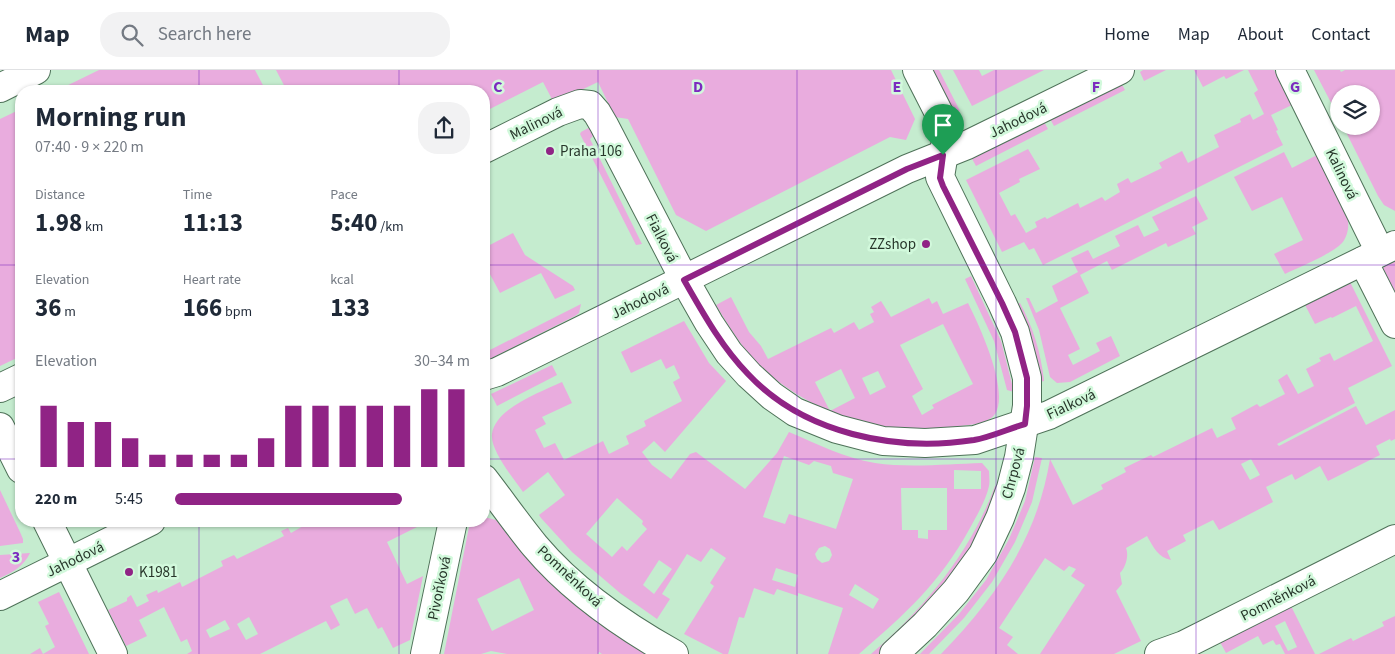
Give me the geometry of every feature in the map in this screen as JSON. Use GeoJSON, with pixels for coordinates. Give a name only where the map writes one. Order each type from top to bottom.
{"type":"FeatureCollection","features":[{"type":"Feature","properties":{"kind":"street"},"geometry":{"type":"LineString","coordinates":[[0,88],[36,70]]}},
{"type":"Feature","properties":{"kind":"street","name":"Chrpová"},"geometry":{"type":"LineString","coordinates":[[894,654],[925,625],[956,591],[983,554],[1000,518],[1011,488],[1019,457],[1027,406],[1027,378],[1015,332],[940,178],[947,134],[917,70]]}},
{"type":"Feature","properties":{"kind":"street","name":"Jahodová"},"geometry":{"type":"LineString","coordinates":[[490,374],[907,169],[943,155],[1120,70]]}},
{"type":"Feature","properties":{"kind":"street","name":"Kalinová"},"geometry":{"type":"LineString","coordinates":[[1290,70],[1380,252],[1395,324]]}},
{"type":"Feature","properties":{"kind":"street","name":"Malinová"},"geometry":{"type":"LineString","coordinates":[[490,146],[558,112],[580,104],[590,105]]}},
{"type":"Feature","properties":{"kind":"street","name":"Fialková"},"geometry":{"type":"LineString","coordinates":[[590,105],[604,125],[684,280],[729,353],[749,375],[795,412],[837,429],[882,441],[925,443],[975,440],[1049,415],[1380,252]]}},
{"type":"Feature","properties":{"kind":"street"},"geometry":{"type":"LineString","coordinates":[[0,388],[15,381]]}},
{"type":"Feature","properties":{"kind":"street"},"geometry":{"type":"LineString","coordinates":[[0,427],[15,458]]}},
{"type":"Feature","properties":{"kind":"street","name":"Pomněnková"},"geometry":{"type":"LineString","coordinates":[[490,487],[536,547],[562,574],[609,612],[674,654]]}},
{"type":"Feature","properties":{"kind":"street"},"geometry":{"type":"LineString","coordinates":[[50,527],[113,654]]}},
{"type":"Feature","properties":{"kind":"street","name":"Jahodová"},"geometry":{"type":"LineString","coordinates":[[0,596],[139,527]]}},
{"type":"Feature","properties":{"kind":"street","name":"Pivoňková"},"geometry":{"type":"LineString","coordinates":[[425,654],[452,527]]}},
{"type":"Feature","properties":{"kind":"street","name":"Pomněnková"},"geometry":{"type":"LineString","coordinates":[[1159,654],[1184,645],[1395,539]]}},
{"type":"Feature","properties":{"kind":"shaded area"},"geometry":{"type":"Polygon","coordinates":[[[99,70],[255,70],[263,85],[68,85],[99,70]]]}},
{"type":"Feature","properties":{"kind":"shaded area"},"geometry":{"type":"Polygon","coordinates":[[[276,70],[891,70],[915,119],[906,140],[890,137],[706,231],[676,215],[628,119],[615,117],[598,82],[554,103],[543,82],[490,109],[490,85],[284,85],[276,70]]]}},
{"type":"Feature","properties":{"kind":"shaded area"},"geometry":{"type":"Polygon","coordinates":[[[931,70],[939,70],[960,111],[954,115],[931,70]]]}},
{"type":"Feature","properties":{"kind":"shaded area"},"geometry":{"type":"Polygon","coordinates":[[[953,70],[979,70],[982,76],[994,70],[1044,70],[972,106],[953,70]]]}},
{"type":"Feature","properties":{"kind":"shaded area"},"geometry":{"type":"Polygon","coordinates":[[[1143,70],[1166,70],[1144,81],[1140,72],[1143,70]]]}},
{"type":"Feature","properties":{"kind":"shaded area"},"geometry":{"type":"Polygon","coordinates":[[[1194,70],[1244,70],[1226,79],[1224,76],[1203,87],[1194,70]]]}},
{"type":"Feature","properties":{"kind":"shaded area"},"geometry":{"type":"Polygon","coordinates":[[[1248,70],[1274,70],[1292,105],[1271,115],[1283,145],[1043,265],[1034,248],[1029,250],[1024,242],[1002,252],[966,180],[1028,149],[1040,169],[1019,179],[1020,182],[999,193],[1011,216],[1015,214],[1026,233],[1037,227],[1035,222],[1045,217],[1047,219],[1078,203],[1080,208],[1102,197],[1105,201],[1120,192],[1117,184],[1128,178],[1131,183],[1162,168],[1159,163],[1182,151],[1188,163],[1219,147],[1214,135],[1241,122],[1240,119],[1250,114],[1253,120],[1264,114],[1254,93],[1258,90],[1248,70]]]}},
{"type":"Feature","properties":{"kind":"shaded area"},"geometry":{"type":"Polygon","coordinates":[[[1314,70],[1340,70],[1341,72],[1345,70],[1395,70],[1395,211],[1384,205],[1378,196],[1348,135],[1380,135],[1380,85],[1330,85],[1330,101],[1314,70]]]}},
{"type":"Feature","properties":{"kind":"shaded area"},"geometry":{"type":"Polygon","coordinates":[[[1120,81],[1125,90],[1054,126],[1049,117],[1120,81]]]}},
{"type":"Feature","properties":{"kind":"shaded area"},"geometry":{"type":"Polygon","coordinates":[[[15,112],[15,359],[0,366],[0,119],[15,112]]]}},
{"type":"Feature","properties":{"kind":"shaded area"},"geometry":{"type":"Polygon","coordinates":[[[1043,120],[1048,129],[976,166],[970,155],[1043,120]]]}},
{"type":"Feature","properties":{"kind":"shaded area"},"geometry":{"type":"Polygon","coordinates":[[[594,125],[595,134],[590,139],[642,244],[636,245],[580,134],[594,125]]]}},
{"type":"Feature","properties":{"kind":"shaded area"},"geometry":{"type":"Polygon","coordinates":[[[1284,152],[1292,168],[1317,155],[1339,197],[1348,221],[1347,232],[1342,243],[1323,256],[1285,274],[1274,254],[1303,240],[1282,197],[1252,211],[1234,177],[1284,152]]]}},
{"type":"Feature","properties":{"kind":"shaded area"},"geometry":{"type":"Polygon","coordinates":[[[1196,196],[1208,219],[1192,227],[1196,234],[1168,247],[1166,243],[1112,270],[1107,261],[1080,275],[1089,293],[1060,308],[1080,349],[1068,355],[1073,365],[1100,351],[1096,343],[1111,336],[1120,356],[1070,382],[1057,383],[1050,377],[1039,330],[1026,298],[1029,298],[1036,313],[1058,301],[1052,286],[1078,272],[1071,258],[1088,250],[1093,259],[1120,246],[1115,236],[1138,225],[1144,237],[1159,230],[1152,217],[1196,196]]]}},
{"type":"Feature","properties":{"kind":"shaded area"},"geometry":{"type":"Polygon","coordinates":[[[513,233],[525,255],[573,286],[575,290],[555,299],[541,273],[500,293],[490,274],[490,245],[513,233]]]}},
{"type":"Feature","properties":{"kind":"shaded area"},"geometry":{"type":"Polygon","coordinates":[[[1395,258],[1395,304],[1382,270],[1385,265],[1395,258]]]}},
{"type":"Feature","properties":{"kind":"shaded area"},"geometry":{"type":"Polygon","coordinates":[[[971,276],[1001,341],[1014,392],[1007,390],[994,341],[965,279],[971,276]]]}},
{"type":"Feature","properties":{"kind":"shaded area"},"geometry":{"type":"Polygon","coordinates":[[[1350,282],[1392,366],[1348,388],[1355,403],[1277,444],[1279,446],[1356,406],[1366,425],[1395,410],[1395,439],[1391,441],[1390,439],[1376,446],[1380,455],[1328,481],[1320,466],[1295,480],[1292,474],[1266,487],[1273,502],[1219,530],[1213,520],[1183,535],[1186,541],[1167,551],[1171,560],[1163,557],[1154,548],[1147,536],[1126,548],[1126,561],[1120,573],[1122,584],[1116,591],[1141,641],[1114,654],[1040,654],[1085,585],[1071,576],[1076,569],[1069,566],[1064,571],[1045,558],[999,628],[1013,637],[1007,645],[1018,654],[941,654],[979,611],[1011,565],[1035,515],[1044,488],[1050,459],[1073,505],[1103,489],[1101,485],[1126,472],[1124,468],[1151,455],[1153,457],[1212,428],[1217,438],[1236,429],[1231,418],[1257,404],[1260,407],[1285,394],[1278,380],[1287,374],[1298,394],[1314,386],[1306,369],[1321,361],[1319,358],[1330,353],[1334,361],[1373,341],[1356,306],[1315,324],[1305,305],[1350,282]],[[1251,459],[1241,464],[1250,480],[1260,475],[1251,459]]]}},
{"type":"Feature","properties":{"kind":"shaded area"},"geometry":{"type":"Polygon","coordinates":[[[731,297],[749,332],[761,346],[768,359],[831,328],[834,333],[854,322],[859,330],[874,322],[870,314],[874,312],[871,307],[881,301],[891,317],[929,298],[932,304],[937,301],[943,314],[968,303],[991,358],[999,390],[999,404],[992,418],[987,420],[975,424],[928,429],[903,429],[879,426],[832,412],[810,401],[789,389],[761,367],[740,342],[716,305],[731,297]],[[943,324],[900,345],[923,389],[912,396],[922,415],[934,408],[932,405],[973,384],[943,324]],[[841,369],[815,382],[830,411],[855,398],[841,369]],[[878,371],[862,378],[870,395],[886,387],[878,371]]]}},
{"type":"Feature","properties":{"kind":"shaded area"},"geometry":{"type":"Polygon","coordinates":[[[1020,303],[1036,340],[1044,381],[1036,383],[1013,305],[1020,303]]]}},
{"type":"Feature","properties":{"kind":"shaded area"},"geometry":{"type":"Polygon","coordinates":[[[581,304],[579,313],[575,316],[490,359],[490,350],[581,304]]]}},
{"type":"Feature","properties":{"kind":"shaded area"},"geometry":{"type":"Polygon","coordinates":[[[684,321],[709,363],[726,381],[665,452],[654,441],[642,452],[652,465],[671,479],[690,454],[696,452],[745,489],[777,453],[789,432],[842,454],[875,463],[915,465],[982,463],[989,471],[986,497],[959,548],[934,581],[892,625],[859,654],[828,654],[843,608],[798,593],[798,596],[777,589],[774,595],[754,588],[744,618],[739,617],[728,654],[723,654],[684,634],[714,586],[710,583],[726,558],[711,548],[701,562],[687,554],[662,594],[670,599],[657,619],[620,593],[572,552],[541,518],[539,515],[565,495],[548,472],[523,492],[498,456],[492,441],[495,425],[501,416],[520,402],[562,382],[572,403],[542,417],[546,424],[535,430],[544,448],[555,443],[564,460],[603,441],[609,454],[629,444],[626,436],[646,426],[644,421],[682,401],[673,382],[680,378],[674,365],[666,369],[661,359],[631,373],[621,352],[684,321]],[[784,456],[763,517],[785,524],[789,514],[836,529],[853,479],[833,473],[831,466],[814,461],[809,465],[784,456]],[[954,470],[954,489],[981,489],[981,471],[954,470]],[[901,488],[902,530],[918,530],[918,538],[928,539],[928,530],[947,530],[947,488],[901,488]],[[617,498],[586,534],[612,557],[622,546],[627,551],[647,529],[642,524],[643,521],[617,498]],[[825,546],[819,548],[815,554],[822,563],[829,561],[832,555],[830,549],[825,546]],[[659,560],[643,585],[654,594],[672,569],[659,560]],[[776,568],[772,580],[795,587],[798,575],[776,568]],[[855,584],[849,595],[873,609],[879,599],[855,584]]]}},
{"type":"Feature","properties":{"kind":"shaded area"},"geometry":{"type":"Polygon","coordinates":[[[552,365],[557,375],[497,406],[491,394],[552,365]]]}},
{"type":"Feature","properties":{"kind":"shaded area"},"geometry":{"type":"Polygon","coordinates":[[[1035,457],[1042,458],[1032,502],[1015,542],[992,582],[964,618],[929,654],[920,654],[959,614],[986,580],[1009,539],[1025,501],[1035,457]]]}},
{"type":"Feature","properties":{"kind":"shaded area"},"geometry":{"type":"Polygon","coordinates":[[[995,486],[1004,487],[977,547],[885,654],[871,654],[910,618],[944,578],[973,534],[995,486]]]}},
{"type":"Feature","properties":{"kind":"shaded area"},"geometry":{"type":"Polygon","coordinates":[[[0,490],[15,522],[15,527],[18,527],[20,532],[23,543],[0,546],[0,490]]]}},
{"type":"Feature","properties":{"kind":"shaded area"},"geometry":{"type":"Polygon","coordinates":[[[490,518],[496,520],[604,626],[647,654],[602,654],[599,652],[598,654],[507,654],[491,651],[481,654],[444,654],[469,527],[490,527],[490,518]],[[519,578],[477,599],[492,631],[534,610],[519,578]]]}},
{"type":"Feature","properties":{"kind":"shaded area"},"geometry":{"type":"Polygon","coordinates":[[[302,527],[417,527],[387,542],[407,584],[423,576],[410,640],[393,648],[382,627],[378,629],[367,608],[355,614],[347,598],[330,606],[340,625],[331,630],[326,621],[260,654],[187,654],[192,651],[187,639],[181,642],[164,607],[139,620],[147,636],[126,646],[108,610],[127,601],[127,598],[131,595],[137,607],[149,601],[146,595],[157,590],[158,593],[180,582],[182,587],[223,566],[221,561],[234,555],[237,559],[284,536],[281,531],[288,528],[291,533],[302,527]],[[249,617],[237,624],[246,640],[258,634],[249,617]],[[225,620],[206,630],[210,638],[230,629],[225,620]]]}},
{"type":"Feature","properties":{"kind":"shaded area"},"geometry":{"type":"Polygon","coordinates":[[[30,553],[25,562],[18,568],[0,578],[0,555],[30,553]]]}},
{"type":"Feature","properties":{"kind":"shaded area"},"geometry":{"type":"Polygon","coordinates":[[[59,592],[89,654],[43,654],[55,647],[45,626],[49,624],[38,602],[59,592]]]}},
{"type":"Feature","properties":{"kind":"shaded area"},"geometry":{"type":"Polygon","coordinates":[[[1291,606],[1315,654],[1285,654],[1280,644],[1276,645],[1273,640],[1263,645],[1258,636],[1226,653],[1220,642],[1291,606]],[[1285,621],[1275,626],[1288,651],[1297,647],[1285,621]]]}},
{"type":"Feature","properties":{"kind":"shaded area"},"geometry":{"type":"Polygon","coordinates":[[[1395,616],[1395,654],[1319,654],[1351,638],[1353,641],[1384,626],[1382,622],[1395,616]]]}},
{"type":"Feature","properties":{"kind":"shaded area"},"geometry":{"type":"Polygon","coordinates":[[[40,648],[43,654],[30,654],[40,648]]]}},
{"type":"Feature","properties":{"kind":"place","name":"Praha 106"},"geometry":{"type":"Point","coordinates":[550,151]}},
{"type":"Feature","properties":{"kind":"place","name":"ZZshop"},"geometry":{"type":"Point","coordinates":[926,244]}},
{"type":"Feature","properties":{"kind":"place","name":"K1981"},"geometry":{"type":"Point","coordinates":[129,572]}},
{"type":"Feature","properties":{"kind":"route"},"geometry":{"type":"LineString","coordinates":[[943,155],[940,178],[943,186],[1015,332],[1027,378],[1025,424],[975,440],[925,443],[882,441],[837,429],[795,412],[772,396],[729,353],[684,280],[907,169],[943,155]]}}]}
